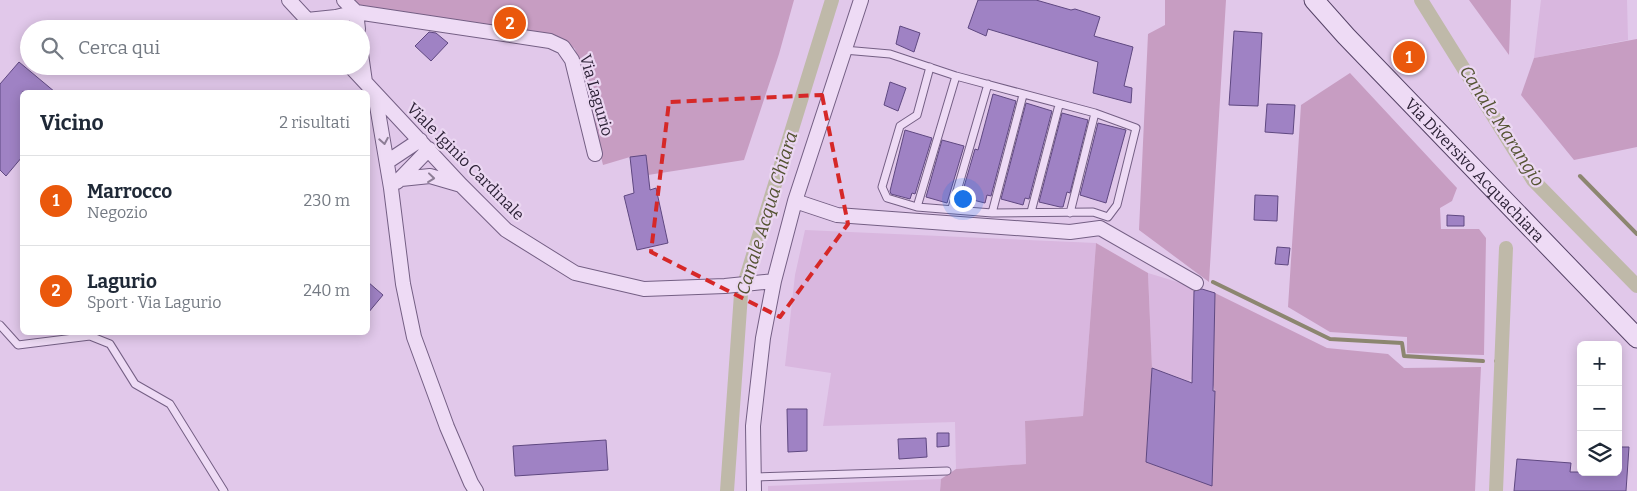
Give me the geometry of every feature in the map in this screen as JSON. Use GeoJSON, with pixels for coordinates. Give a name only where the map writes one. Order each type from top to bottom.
{"type":"FeatureCollection","features":[{"type":"Feature","properties":{"kind":"main road","name":"Via Diversivo Acquachiara"},"geometry":{"type":"LineString","coordinates":[[1314,0],[1637,338]]}},
{"type":"Feature","properties":{"kind":"street"},"geometry":{"type":"LineString","coordinates":[[289,0],[307,20]]}},
{"type":"Feature","properties":{"kind":"street"},"geometry":{"type":"LineString","coordinates":[[344,0],[356,12],[357,20]]}},
{"type":"Feature","properties":{"kind":"street"},"geometry":{"type":"LineString","coordinates":[[754,491],[753,426],[763,338],[774,281],[795,201],[861,0]]}},
{"type":"Feature","properties":{"kind":"street","name":"Via Lagurio"},"geometry":{"type":"LineString","coordinates":[[339,20],[356,12],[550,41],[563,47],[572,60],[595,154]]}},
{"type":"Feature","properties":{"kind":"street","name":"Viale Iginio Cardinale"},"geometry":{"type":"LineString","coordinates":[[358,75],[506,230],[575,273],[644,290],[725,286],[774,281]]}},
{"type":"Feature","properties":{"kind":"street"},"geometry":{"type":"LineString","coordinates":[[363,75],[364,82]]}},
{"type":"Feature","properties":{"kind":"street"},"geometry":{"type":"LineString","coordinates":[[375,94],[388,162],[396,184],[403,284],[414,337],[447,428],[476,491]]}},
{"type":"Feature","properties":{"kind":"street"},"geometry":{"type":"LineString","coordinates":[[388,162],[424,145]]}},
{"type":"Feature","properties":{"kind":"street"},"geometry":{"type":"LineString","coordinates":[[396,184],[424,145]]}},
{"type":"Feature","properties":{"kind":"street"},"geometry":{"type":"LineString","coordinates":[[396,184],[430,176],[461,185]]}},
{"type":"Feature","properties":{"kind":"street"},"geometry":{"type":"LineString","coordinates":[[795,201],[837,215],[1070,232],[1100,228],[1196,282]]}},
{"type":"Feature","properties":{"kind":"lane"},"geometry":{"type":"LineString","coordinates":[[844,50],[890,54],[930,67],[956,76],[1059,105],[1095,113],[1136,128],[1117,205],[1108,217],[1092,212],[992,213],[917,206],[887,198],[882,187],[900,126],[917,115],[930,67]]}},
{"type":"Feature","properties":{"kind":"lane"},"geometry":{"type":"LineString","coordinates":[[917,206],[956,76]]}},
{"type":"Feature","properties":{"kind":"lane"},"geometry":{"type":"LineString","coordinates":[[952,208],[988,84]]}},
{"type":"Feature","properties":{"kind":"lane"},"geometry":{"type":"LineString","coordinates":[[992,213],[1023,95]]}},
{"type":"Feature","properties":{"kind":"lane"},"geometry":{"type":"LineString","coordinates":[[1031,212],[1059,105]]}},
{"type":"Feature","properties":{"kind":"lane"},"geometry":{"type":"LineString","coordinates":[[1070,212],[1095,113]]}},
{"type":"Feature","properties":{"kind":"lane"},"geometry":{"type":"LineString","coordinates":[[0,325],[18,345],[90,336],[110,344],[136,384],[170,404],[224,491]]}},
{"type":"Feature","properties":{"kind":"lane"},"geometry":{"type":"LineString","coordinates":[[754,477],[947,471]]}},
{"type":"Feature","properties":{"kind":"highlighted area"},"geometry":{"type":"Polygon","coordinates":[[[822,95],[848,224],[780,317],[651,252],[669,102],[822,95]]]}},
{"type":"Feature","properties":{"kind":"shaded area"},"geometry":{"type":"Polygon","coordinates":[[[353,0],[794,0],[779,54],[744,160],[648,175],[630,157],[603,165],[575,49],[562,38],[360,7],[353,0]]]}},
{"type":"Feature","properties":{"kind":"shaded area"},"geometry":{"type":"Polygon","coordinates":[[[1165,0],[1226,0],[1209,282],[1139,230],[1148,34],[1165,25],[1165,0]]]}},
{"type":"Feature","properties":{"kind":"shaded area"},"geometry":{"type":"Polygon","coordinates":[[[1469,0],[1511,0],[1509,55],[1469,0]]]}},
{"type":"Feature","properties":{"kind":"shaded area"},"geometry":{"type":"Polygon","coordinates":[[[1541,0],[1627,0],[1628,40],[1534,58],[1541,0]]]}},
{"type":"Feature","properties":{"kind":"shaded area"},"geometry":{"type":"Polygon","coordinates":[[[1637,39],[1637,147],[1574,160],[1521,95],[1534,58],[1637,39]]]}},
{"type":"Feature","properties":{"kind":"shaded area"},"geometry":{"type":"Polygon","coordinates":[[[1350,73],[1457,188],[1452,201],[1440,208],[1441,229],[1479,229],[1486,238],[1484,355],[1407,353],[1407,337],[1330,332],[1288,307],[1301,105],[1350,73]]]}},
{"type":"Feature","properties":{"kind":"shaded area"},"geometry":{"type":"Polygon","coordinates":[[[805,230],[1096,243],[1083,416],[1025,421],[1026,464],[956,469],[955,422],[823,426],[831,373],[785,366],[795,275],[805,230]]]}},
{"type":"Feature","properties":{"kind":"shaded area"},"geometry":{"type":"Polygon","coordinates":[[[1096,243],[1148,273],[1152,368],[1146,462],[1212,485],[1215,392],[1213,385],[1215,293],[1327,348],[1388,354],[1404,368],[1481,367],[1475,491],[940,491],[941,479],[956,469],[1026,464],[1025,421],[1083,416],[1096,243]]]}},
{"type":"Feature","properties":{"kind":"shaded area"},"geometry":{"type":"Polygon","coordinates":[[[1148,273],[1194,287],[1192,379],[1188,381],[1152,368],[1148,273]]]}},
{"type":"Feature","properties":{"kind":"shaded area"},"geometry":{"type":"Polygon","coordinates":[[[941,479],[940,491],[768,491],[768,486],[941,479]]]}},
{"type":"Feature","properties":{"kind":"building"},"geometry":{"type":"Polygon","coordinates":[[[978,0],[1036,0],[1100,17],[1094,36],[1133,47],[1124,86],[1132,88],[1131,103],[1093,93],[1098,62],[988,29],[986,36],[968,28],[978,0]]]}},
{"type":"Feature","properties":{"kind":"building"},"geometry":{"type":"Polygon","coordinates":[[[900,26],[920,33],[914,52],[896,44],[900,26]]]}},
{"type":"Feature","properties":{"kind":"building"},"geometry":{"type":"Polygon","coordinates":[[[1234,31],[1262,33],[1258,106],[1229,105],[1234,31]]]}},
{"type":"Feature","properties":{"kind":"building"},"geometry":{"type":"Polygon","coordinates":[[[429,32],[436,33],[448,43],[431,61],[415,46],[429,32]]]}},
{"type":"Feature","properties":{"kind":"building"},"geometry":{"type":"Polygon","coordinates":[[[19,62],[20,75],[35,75],[53,90],[20,90],[20,159],[6,176],[0,170],[0,84],[19,62]]]}},
{"type":"Feature","properties":{"kind":"building"},"geometry":{"type":"Polygon","coordinates":[[[890,82],[906,88],[898,111],[884,105],[890,82]]]}},
{"type":"Feature","properties":{"kind":"building"},"geometry":{"type":"Polygon","coordinates":[[[993,94],[1016,101],[991,196],[987,195],[985,203],[961,197],[975,149],[978,150],[993,94]]]}},
{"type":"Feature","properties":{"kind":"building"},"geometry":{"type":"Polygon","coordinates":[[[1026,103],[1052,111],[1029,199],[1025,198],[1023,205],[1001,199],[1026,103]]]}},
{"type":"Feature","properties":{"kind":"building"},"geometry":{"type":"Polygon","coordinates":[[[1267,104],[1295,105],[1293,134],[1265,132],[1267,104]]]}},
{"type":"Feature","properties":{"kind":"building"},"geometry":{"type":"Polygon","coordinates":[[[1062,113],[1088,120],[1070,193],[1067,192],[1063,207],[1060,207],[1039,202],[1062,113]]]}},
{"type":"Feature","properties":{"kind":"building"},"geometry":{"type":"Polygon","coordinates":[[[1098,123],[1126,130],[1106,203],[1080,195],[1098,123]]]}},
{"type":"Feature","properties":{"kind":"building"},"geometry":{"type":"Polygon","coordinates":[[[905,130],[932,138],[915,194],[912,193],[910,199],[891,194],[890,191],[905,130]]]}},
{"type":"Feature","properties":{"kind":"building"},"geometry":{"type":"Polygon","coordinates":[[[942,140],[964,146],[947,203],[926,197],[942,140]]]}},
{"type":"Feature","properties":{"kind":"building"},"geometry":{"type":"Polygon","coordinates":[[[646,155],[650,190],[656,188],[668,243],[637,250],[624,196],[634,193],[630,157],[646,155]]]}},
{"type":"Feature","properties":{"kind":"building"},"geometry":{"type":"Polygon","coordinates":[[[1255,195],[1278,196],[1277,221],[1254,220],[1255,195]]]}},
{"type":"Feature","properties":{"kind":"building"},"geometry":{"type":"Polygon","coordinates":[[[1447,215],[1464,216],[1464,226],[1447,226],[1447,215]]]}},
{"type":"Feature","properties":{"kind":"building"},"geometry":{"type":"Polygon","coordinates":[[[1277,247],[1290,248],[1288,265],[1275,264],[1277,247]]]}},
{"type":"Feature","properties":{"kind":"building"},"geometry":{"type":"Polygon","coordinates":[[[370,284],[383,295],[370,311],[370,284]]]}},
{"type":"Feature","properties":{"kind":"building"},"geometry":{"type":"Polygon","coordinates":[[[1202,289],[1215,293],[1213,391],[1215,391],[1212,486],[1146,462],[1152,368],[1192,383],[1194,291],[1202,289]]]}},
{"type":"Feature","properties":{"kind":"building"},"geometry":{"type":"Polygon","coordinates":[[[787,409],[807,409],[807,451],[788,452],[787,409]]]}},
{"type":"Feature","properties":{"kind":"building"},"geometry":{"type":"Polygon","coordinates":[[[937,433],[949,433],[949,446],[937,447],[937,433]]]}},
{"type":"Feature","properties":{"kind":"building"},"geometry":{"type":"Polygon","coordinates":[[[926,438],[927,457],[899,459],[898,439],[926,438]]]}},
{"type":"Feature","properties":{"kind":"building"},"geometry":{"type":"Polygon","coordinates":[[[606,440],[608,470],[515,476],[513,446],[606,440]]]}},
{"type":"Feature","properties":{"kind":"building"},"geometry":{"type":"Polygon","coordinates":[[[1622,447],[1629,447],[1626,491],[1514,491],[1517,459],[1571,463],[1570,472],[1577,472],[1577,476],[1622,476],[1622,447]]]}},
{"type":"Feature","properties":{"kind":"waterway","name":"Canale Acqua Chiara"},"geometry":{"type":"LineString","coordinates":[[727,491],[741,294],[832,0]]}},
{"type":"Feature","properties":{"kind":"waterway","name":"Canale Marangio"},"geometry":{"type":"LineString","coordinates":[[1421,0],[1533,180],[1637,286]]}},
{"type":"Feature","properties":{"kind":"waterway"},"geometry":{"type":"LineString","coordinates":[[1580,176],[1637,234]]}},
{"type":"Feature","properties":{"kind":"waterway"},"geometry":{"type":"LineString","coordinates":[[1496,491],[1506,248]]}},
{"type":"Feature","properties":{"kind":"waterway"},"geometry":{"type":"LineString","coordinates":[[1213,282],[1330,339],[1402,343],[1404,356],[1483,361]]}},
{"type":"Feature","properties":{"kind":"waterway"},"geometry":{"type":"LineString","coordinates":[[1496,361],[1501,362]]}},
{"type":"Feature","properties":{"kind":"place","name":"Lagurio"},"geometry":{"type":"Point","coordinates":[510,23]}},
{"type":"Feature","properties":{"kind":"place","name":"Marrocco"},"geometry":{"type":"Point","coordinates":[1409,57]}}]}
